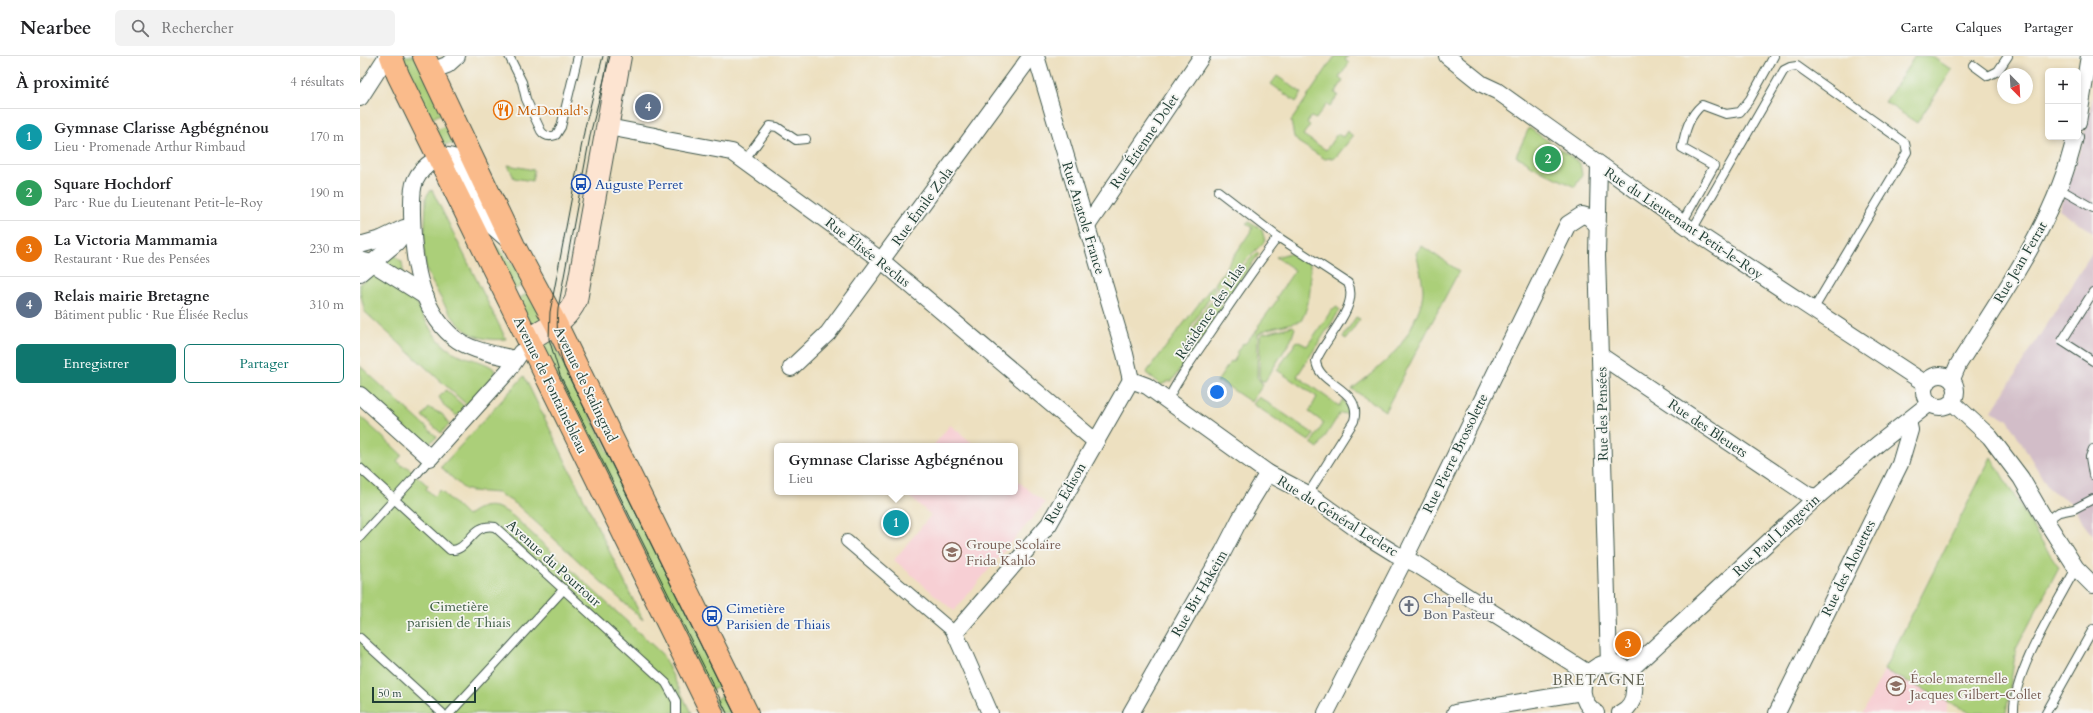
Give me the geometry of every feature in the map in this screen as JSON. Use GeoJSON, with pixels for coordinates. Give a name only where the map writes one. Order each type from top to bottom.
{"type":"FeatureCollection","features":[{"type":"Feature","properties":{"kind":"main road","name":"Avenue de Fontainebleau"},"geometry":{"type":"LineString","coordinates":[[392,56],[398,75],[530,340],[712,713]]}},
{"type":"Feature","properties":{"kind":"main road"},"geometry":{"type":"LineString","coordinates":[[530,340],[537,334],[556,324],[569,313],[576,300],[620,56]]}},
{"type":"Feature","properties":{"kind":"main road","name":"Avenue de Stalingrad"},"geometry":{"type":"LineString","coordinates":[[428,63],[514,246],[556,324],[747,713]]}},
{"type":"Feature","properties":{"kind":"street"},"geometry":{"type":"LineString","coordinates":[[360,98],[387,56]]}},
{"type":"Feature","properties":{"kind":"street"},"geometry":{"type":"LineString","coordinates":[[428,63],[447,65],[457,56]]}},
{"type":"Feature","properties":{"kind":"street","name":"Rue Émile Zola"},"geometry":{"type":"LineString","coordinates":[[791,368],[828,333],[1031,56]]}},
{"type":"Feature","properties":{"kind":"street","name":"Rue Anatole France"},"geometry":{"type":"LineString","coordinates":[[1036,56],[1125,354],[1131,380]]}},
{"type":"Feature","properties":{"kind":"street","name":"Rue Étienne Dolet"},"geometry":{"type":"LineString","coordinates":[[1087,226],[1202,56]]}},
{"type":"Feature","properties":{"kind":"street","name":"Rue du Lieutenant Petit-le-Roy"},"geometry":{"type":"LineString","coordinates":[[1446,56],[1482,84],[1497,92],[1687,227],[1926,384]]}},
{"type":"Feature","properties":{"kind":"street"},"geometry":{"type":"LineString","coordinates":[[2081,104],[2089,56]]}},
{"type":"Feature","properties":{"kind":"street","name":"Rue Élisée Reclus"},"geometry":{"type":"LineString","coordinates":[[608,127],[655,136],[667,140],[724,149],[745,160],[882,261],[1095,441]]}},
{"type":"Feature","properties":{"kind":"street","name":"Rue Jean Ferrat"},"geometry":{"type":"LineString","coordinates":[[1952,379],[1958,365],[2035,241],[2058,188],[2074,140]]}},
{"type":"Feature","properties":{"kind":"street"},"geometry":{"type":"LineString","coordinates":[[514,246],[492,226],[461,161],[453,156],[439,157],[425,166],[414,183],[412,224],[413,249],[417,273],[426,297],[434,314],[453,337],[477,349],[515,359]]}},
{"type":"Feature","properties":{"kind":"street","name":"Rue des Pensées"},"geometry":{"type":"LineString","coordinates":[[1599,164],[1597,225],[1609,664]]}},
{"type":"Feature","properties":{"kind":"street","name":"Rue Pierre Brossolette"},"geometry":{"type":"LineString","coordinates":[[1326,713],[1405,558],[1568,224],[1576,217],[1582,215],[1589,217],[1597,225]]}},
{"type":"Feature","properties":{"kind":"street"},"geometry":{"type":"LineString","coordinates":[[360,245],[381,239],[412,224]]}},
{"type":"Feature","properties":{"kind":"street"},"geometry":{"type":"LineString","coordinates":[[412,224],[397,242],[364,265],[426,297]]}},
{"type":"Feature","properties":{"kind":"street"},"geometry":{"type":"LineString","coordinates":[[360,395],[430,458],[508,370],[530,340]]}},
{"type":"Feature","properties":{"kind":"street","name":"Rue des Bleuets"},"geometry":{"type":"LineString","coordinates":[[1601,356],[1801,491],[1817,497]]}},
{"type":"Feature","properties":{"kind":"street"},"geometry":{"type":"LineString","coordinates":[[1937,375],[1947,376],[1952,379],[1955,383],[1956,393],[1952,402],[1939,408],[1930,403],[1924,394],[1926,384],[1937,375]]}},
{"type":"Feature","properties":{"kind":"street","name":"Rue du Général Leclerc"},"geometry":{"type":"LineString","coordinates":[[1131,380],[1147,386],[1268,474],[1276,476],[1308,494],[1365,536],[1405,558],[1588,673]]}},
{"type":"Feature","properties":{"kind":"street","name":"Rue Edison"},"geometry":{"type":"LineString","coordinates":[[955,633],[1049,524],[1131,380]]}},
{"type":"Feature","properties":{"kind":"street"},"geometry":{"type":"LineString","coordinates":[[1952,402],[1995,443],[2021,478],[2046,522],[2076,568],[2093,585]]}},
{"type":"Feature","properties":{"kind":"street","name":"Rue Paul Langevin"},"geometry":{"type":"LineString","coordinates":[[1628,672],[1817,497],[1930,403]]}},
{"type":"Feature","properties":{"kind":"street","name":"Rue des Alouettes"},"geometry":{"type":"LineString","coordinates":[[1777,713],[1900,464],[1910,430],[1908,421]]}},
{"type":"Feature","properties":{"kind":"street","name":"Rue Bir Hakeim"},"geometry":{"type":"LineString","coordinates":[[1131,713],[1224,552],[1240,519],[1268,474]]}},
{"type":"Feature","properties":{"kind":"street"},"geometry":{"type":"LineString","coordinates":[[847,541],[955,633],[990,713]]}},
{"type":"Feature","properties":{"kind":"street"},"geometry":{"type":"LineString","coordinates":[[1596,713],[1589,708],[1582,692],[1582,686],[1588,673],[1601,664],[1609,664],[1623,668],[1628,672],[1634,684],[1634,698],[1630,706],[1620,713]]}},
{"type":"Feature","properties":{"kind":"street"},"geometry":{"type":"LineString","coordinates":[[1455,713],[1582,692]]}},
{"type":"Feature","properties":{"kind":"lane"},"geometry":{"type":"LineString","coordinates":[[509,56],[522,82],[526,99],[541,131],[544,135],[550,136],[556,135],[561,127],[578,56]]}},
{"type":"Feature","properties":{"kind":"lane"},"geometry":{"type":"LineString","coordinates":[[1687,227],[1714,166],[1682,148],[1689,123],[1695,112],[1702,105],[1726,114],[1740,112],[1750,99],[1774,56]]}},
{"type":"Feature","properties":{"kind":"lane"},"geometry":{"type":"LineString","coordinates":[[1973,65],[1988,76],[1998,70],[2008,56]]}},
{"type":"Feature","properties":{"kind":"lane"},"geometry":{"type":"LineString","coordinates":[[1687,227],[1784,70],[1790,66],[1797,66],[1905,143],[1907,152],[1813,310]]}},
{"type":"Feature","properties":{"kind":"lane"},"geometry":{"type":"LineString","coordinates":[[745,160],[770,126],[777,127],[796,140],[806,139]]}},
{"type":"Feature","properties":{"kind":"lane"},"geometry":{"type":"LineString","coordinates":[[2058,188],[2093,208]]}},
{"type":"Feature","properties":{"kind":"lane"},"geometry":{"type":"LineString","coordinates":[[1218,191],[1278,237],[1348,282],[1350,288],[1351,294],[1346,311],[1316,361],[1320,374],[1344,391],[1350,398],[1356,415],[1354,421],[1308,494]]}},
{"type":"Feature","properties":{"kind":"lane","name":"Résidence des Lilas"},"geometry":{"type":"LineString","coordinates":[[1168,401],[1188,366],[1251,272],[1278,237]]}},
{"type":"Feature","properties":{"kind":"lane"},"geometry":{"type":"LineString","coordinates":[[2093,292],[2062,342],[2093,361]]}},
{"type":"Feature","properties":{"kind":"lane"},"geometry":{"type":"LineString","coordinates":[[2093,449],[2090,456],[2093,475]]}},
{"type":"Feature","properties":{"kind":"lane"},"geometry":{"type":"LineString","coordinates":[[360,536],[414,478],[430,458]]}},
{"type":"Feature","properties":{"kind":"lane","name":"Avenue du Pourtour"},"geometry":{"type":"LineString","coordinates":[[360,468],[450,550],[461,547],[480,528],[495,527],[666,683],[676,701],[676,713]]}},
{"type":"Feature","properties":{"kind":"lane"},"geometry":{"type":"LineString","coordinates":[[2046,522],[2059,512],[2074,509],[2093,499]]}},
{"type":"Feature","properties":{"kind":"lane"},"geometry":{"type":"LineString","coordinates":[[2014,713],[2022,671],[2076,568]]}},
{"type":"Feature","properties":{"kind":"lane"},"geometry":{"type":"LineString","coordinates":[[450,713],[564,589]]}},
{"type":"Feature","properties":{"kind":"lane"},"geometry":{"type":"LineString","coordinates":[[2046,713],[2093,629]]}},
{"type":"Feature","properties":{"kind":"lane"},"geometry":{"type":"LineString","coordinates":[[360,638],[442,713]]}},
{"type":"Feature","properties":{"kind":"shaded area"},"geometry":{"type":"Polygon","coordinates":[[[2093,97],[2093,232],[2059,210],[2082,144],[2093,97]]]}},
{"type":"Feature","properties":{"kind":"shaded area"},"geometry":{"type":"Polygon","coordinates":[[[2093,251],[2093,536],[2082,522],[2070,502],[2049,489],[2008,420],[1992,411],[2093,251]]]}},
{"type":"Feature","properties":{"kind":"shaded area"},"geometry":{"type":"Polygon","coordinates":[[[950,425],[972,443],[935,443],[950,425]]]}},
{"type":"Feature","properties":{"kind":"shaded area","name":"Groupe Scolaire Frida Kahlo"},"geometry":{"type":"Polygon","coordinates":[[[1018,481],[1045,503],[954,611],[894,560],[931,515],[908,495],[1018,495],[1018,481]]]}},
{"type":"Feature","properties":{"kind":"shaded area","name":"École maternelle Jacques Gilbert-Collet"},"geometry":{"type":"Polygon","coordinates":[[[1884,670],[1947,701],[1947,713],[1863,713],[1884,670]]]}},
{"type":"Feature","properties":{"kind":"green space"},"geometry":{"type":"Polygon","coordinates":[[[399,56],[416,56],[444,112],[429,120],[399,56]]]}},
{"type":"Feature","properties":{"kind":"green space"},"geometry":{"type":"Polygon","coordinates":[[[1335,56],[1348,56],[1345,60],[1349,63],[1339,78],[1343,81],[1335,93],[1338,95],[1330,107],[1326,104],[1316,119],[1311,117],[1307,123],[1310,125],[1303,135],[1326,150],[1337,134],[1343,137],[1347,131],[1353,136],[1336,157],[1325,159],[1298,142],[1294,137],[1291,121],[1335,56]]]}},
{"type":"Feature","properties":{"kind":"green space"},"geometry":{"type":"Polygon","coordinates":[[[1915,56],[1931,56],[1952,70],[1917,123],[1885,102],[1915,56]]]}},
{"type":"Feature","properties":{"kind":"green space"},"geometry":{"type":"Polygon","coordinates":[[[1277,76],[1302,93],[1296,102],[1271,84],[1277,76]]]}},
{"type":"Feature","properties":{"kind":"green space"},"geometry":{"type":"Polygon","coordinates":[[[450,124],[458,144],[442,144],[435,131],[450,124]]]}},
{"type":"Feature","properties":{"kind":"green space"},"geometry":{"type":"Polygon","coordinates":[[[1529,128],[1580,163],[1582,175],[1575,187],[1528,164],[1528,162],[1516,156],[1529,128]]]}},
{"type":"Feature","properties":{"kind":"green space"},"geometry":{"type":"Polygon","coordinates":[[[508,165],[534,170],[532,181],[514,178],[508,165]]]}},
{"type":"Feature","properties":{"kind":"green space"},"geometry":{"type":"Polygon","coordinates":[[[432,190],[506,339],[482,338],[464,329],[444,304],[430,278],[425,262],[424,238],[426,197],[432,190]]]}},
{"type":"Feature","properties":{"kind":"green space"},"geometry":{"type":"Polygon","coordinates":[[[1249,222],[1262,230],[1265,241],[1217,289],[1215,284],[1253,228],[1246,223],[1249,222]]]}},
{"type":"Feature","properties":{"kind":"green space"},"geometry":{"type":"Polygon","coordinates":[[[490,240],[517,268],[527,283],[513,290],[490,240]]]}},
{"type":"Feature","properties":{"kind":"green space"},"geometry":{"type":"Polygon","coordinates":[[[1422,246],[1459,271],[1385,411],[1352,389],[1390,357],[1411,328],[1419,310],[1423,289],[1416,253],[1422,246]]]}},
{"type":"Feature","properties":{"kind":"green space"},"geometry":{"type":"Polygon","coordinates":[[[1257,252],[1259,254],[1224,303],[1219,291],[1257,252]]]}},
{"type":"Feature","properties":{"kind":"green space"},"geometry":{"type":"Polygon","coordinates":[[[1290,253],[1310,264],[1309,300],[1301,321],[1268,329],[1258,334],[1257,377],[1263,385],[1251,402],[1221,382],[1217,382],[1231,361],[1233,362],[1238,354],[1236,353],[1243,343],[1245,344],[1253,334],[1254,335],[1259,327],[1258,326],[1278,299],[1276,298],[1295,270],[1276,257],[1290,253]]]}},
{"type":"Feature","properties":{"kind":"green space"},"geometry":{"type":"Polygon","coordinates":[[[395,256],[402,262],[404,277],[383,263],[390,257],[395,256]]]}},
{"type":"Feature","properties":{"kind":"green space"},"geometry":{"type":"Polygon","coordinates":[[[375,271],[400,285],[411,294],[435,336],[447,348],[459,355],[485,363],[494,369],[495,374],[467,405],[365,312],[360,292],[360,284],[375,271]]]}},
{"type":"Feature","properties":{"kind":"green space"},"geometry":{"type":"Polygon","coordinates":[[[1213,285],[1215,290],[1192,325],[1184,352],[1185,363],[1171,382],[1169,381],[1161,385],[1146,373],[1213,285]]]}},
{"type":"Feature","properties":{"kind":"green space"},"geometry":{"type":"Polygon","coordinates":[[[531,292],[545,319],[532,326],[517,299],[531,292]]]}},
{"type":"Feature","properties":{"kind":"green space"},"geometry":{"type":"Polygon","coordinates":[[[1217,293],[1223,307],[1188,359],[1187,346],[1193,330],[1209,303],[1215,302],[1213,298],[1217,293]]]}},
{"type":"Feature","properties":{"kind":"green space"},"geometry":{"type":"Polygon","coordinates":[[[1337,307],[1340,310],[1297,376],[1339,406],[1343,399],[1348,408],[1347,414],[1340,413],[1318,448],[1311,443],[1324,423],[1309,412],[1317,397],[1277,370],[1297,341],[1307,346],[1331,311],[1337,307]]]}},
{"type":"Feature","properties":{"kind":"green space"},"geometry":{"type":"Polygon","coordinates":[[[1356,317],[1360,319],[1346,339],[1343,337],[1356,317]]]}},
{"type":"Feature","properties":{"kind":"green space"},"geometry":{"type":"Polygon","coordinates":[[[1293,326],[1295,328],[1291,340],[1265,381],[1261,381],[1259,376],[1260,336],[1262,334],[1293,326]]]}},
{"type":"Feature","properties":{"kind":"green space"},"geometry":{"type":"Polygon","coordinates":[[[550,336],[725,684],[710,691],[538,341],[550,336]]]}},
{"type":"Feature","properties":{"kind":"green space"},"geometry":{"type":"Polygon","coordinates":[[[360,366],[437,437],[426,446],[360,389],[360,366]]]}},
{"type":"Feature","properties":{"kind":"green space"},"geometry":{"type":"Polygon","coordinates":[[[524,376],[643,620],[516,504],[498,493],[464,489],[441,467],[524,376]]]}},
{"type":"Feature","properties":{"kind":"green space"},"geometry":{"type":"Polygon","coordinates":[[[446,390],[465,407],[457,416],[445,407],[439,397],[446,390]]]}},
{"type":"Feature","properties":{"kind":"green space"},"geometry":{"type":"Polygon","coordinates":[[[1259,397],[1314,434],[1309,441],[1253,404],[1259,397]]]}},
{"type":"Feature","properties":{"kind":"green space"},"geometry":{"type":"Polygon","coordinates":[[[429,408],[442,414],[449,424],[441,433],[422,416],[429,408]]]}},
{"type":"Feature","properties":{"kind":"green space","name":"Cimetière parisien de Thiais"},"geometry":{"type":"Polygon","coordinates":[[[360,416],[402,455],[397,461],[404,467],[406,466],[428,486],[426,489],[434,496],[440,490],[467,516],[479,508],[490,506],[502,509],[514,517],[662,654],[691,713],[360,713],[360,416]]]}},
{"type":"Feature","properties":{"kind":"green space"},"geometry":{"type":"Polygon","coordinates":[[[1991,457],[2041,541],[2059,567],[2016,649],[2006,713],[1971,713],[1884,670],[1991,457]]]}},
{"type":"Feature","properties":{"kind":"green space"},"geometry":{"type":"Polygon","coordinates":[[[730,693],[740,713],[720,713],[714,700],[730,693]]]}},
{"type":"Feature","properties":{"kind":"tram line"},"geometry":{"type":"LineString","coordinates":[[603,56],[585,127],[550,312],[549,339],[560,375],[727,713]]}},
{"type":"Feature","properties":{"kind":"tram line"},"geometry":{"type":"LineString","coordinates":[[610,56],[591,131],[558,309],[557,331],[560,352],[564,367],[734,713]]}},
{"type":"Feature","properties":{"kind":"place","name":"Relais mairie Bretagne"},"geometry":{"type":"Point","coordinates":[648,107]}},
{"type":"Feature","properties":{"kind":"place","name":"McDonald's"},"geometry":{"type":"Point","coordinates":[503,110]}},
{"type":"Feature","properties":{"kind":"place","name":"Square Hochdorf"},"geometry":{"type":"Point","coordinates":[1548,159]}},
{"type":"Feature","properties":{"kind":"place","name":"Auguste Perret"},"geometry":{"type":"Point","coordinates":[581,184]}},
{"type":"Feature","properties":{"kind":"place","name":"Gymnase Clarisse Agbégnénou"},"geometry":{"type":"Point","coordinates":[896,523]}},
{"type":"Feature","properties":{"kind":"place","name":"Groupe Scolaire Frida Kahlo"},"geometry":{"type":"Point","coordinates":[952,552]}},
{"type":"Feature","properties":{"kind":"place","name":"Chapelle du Bon Pasteur"},"geometry":{"type":"Point","coordinates":[1409,606]}},
{"type":"Feature","properties":{"kind":"place","name":"Cimetière Parisien de Thiais"},"geometry":{"type":"Point","coordinates":[712,616]}},
{"type":"Feature","properties":{"kind":"place","name":"La Victoria Mammamia"},"geometry":{"type":"Point","coordinates":[1628,644]}},
{"type":"Feature","properties":{"kind":"place","name":"École maternelle Jacques Gilbert-Collet"},"geometry":{"type":"Point","coordinates":[1896,686]}},
{"type":"Feature","properties":{"kind":"district","name":"BRETAGNE"},"geometry":{"type":"Point","coordinates":[1599,680]}}]}
